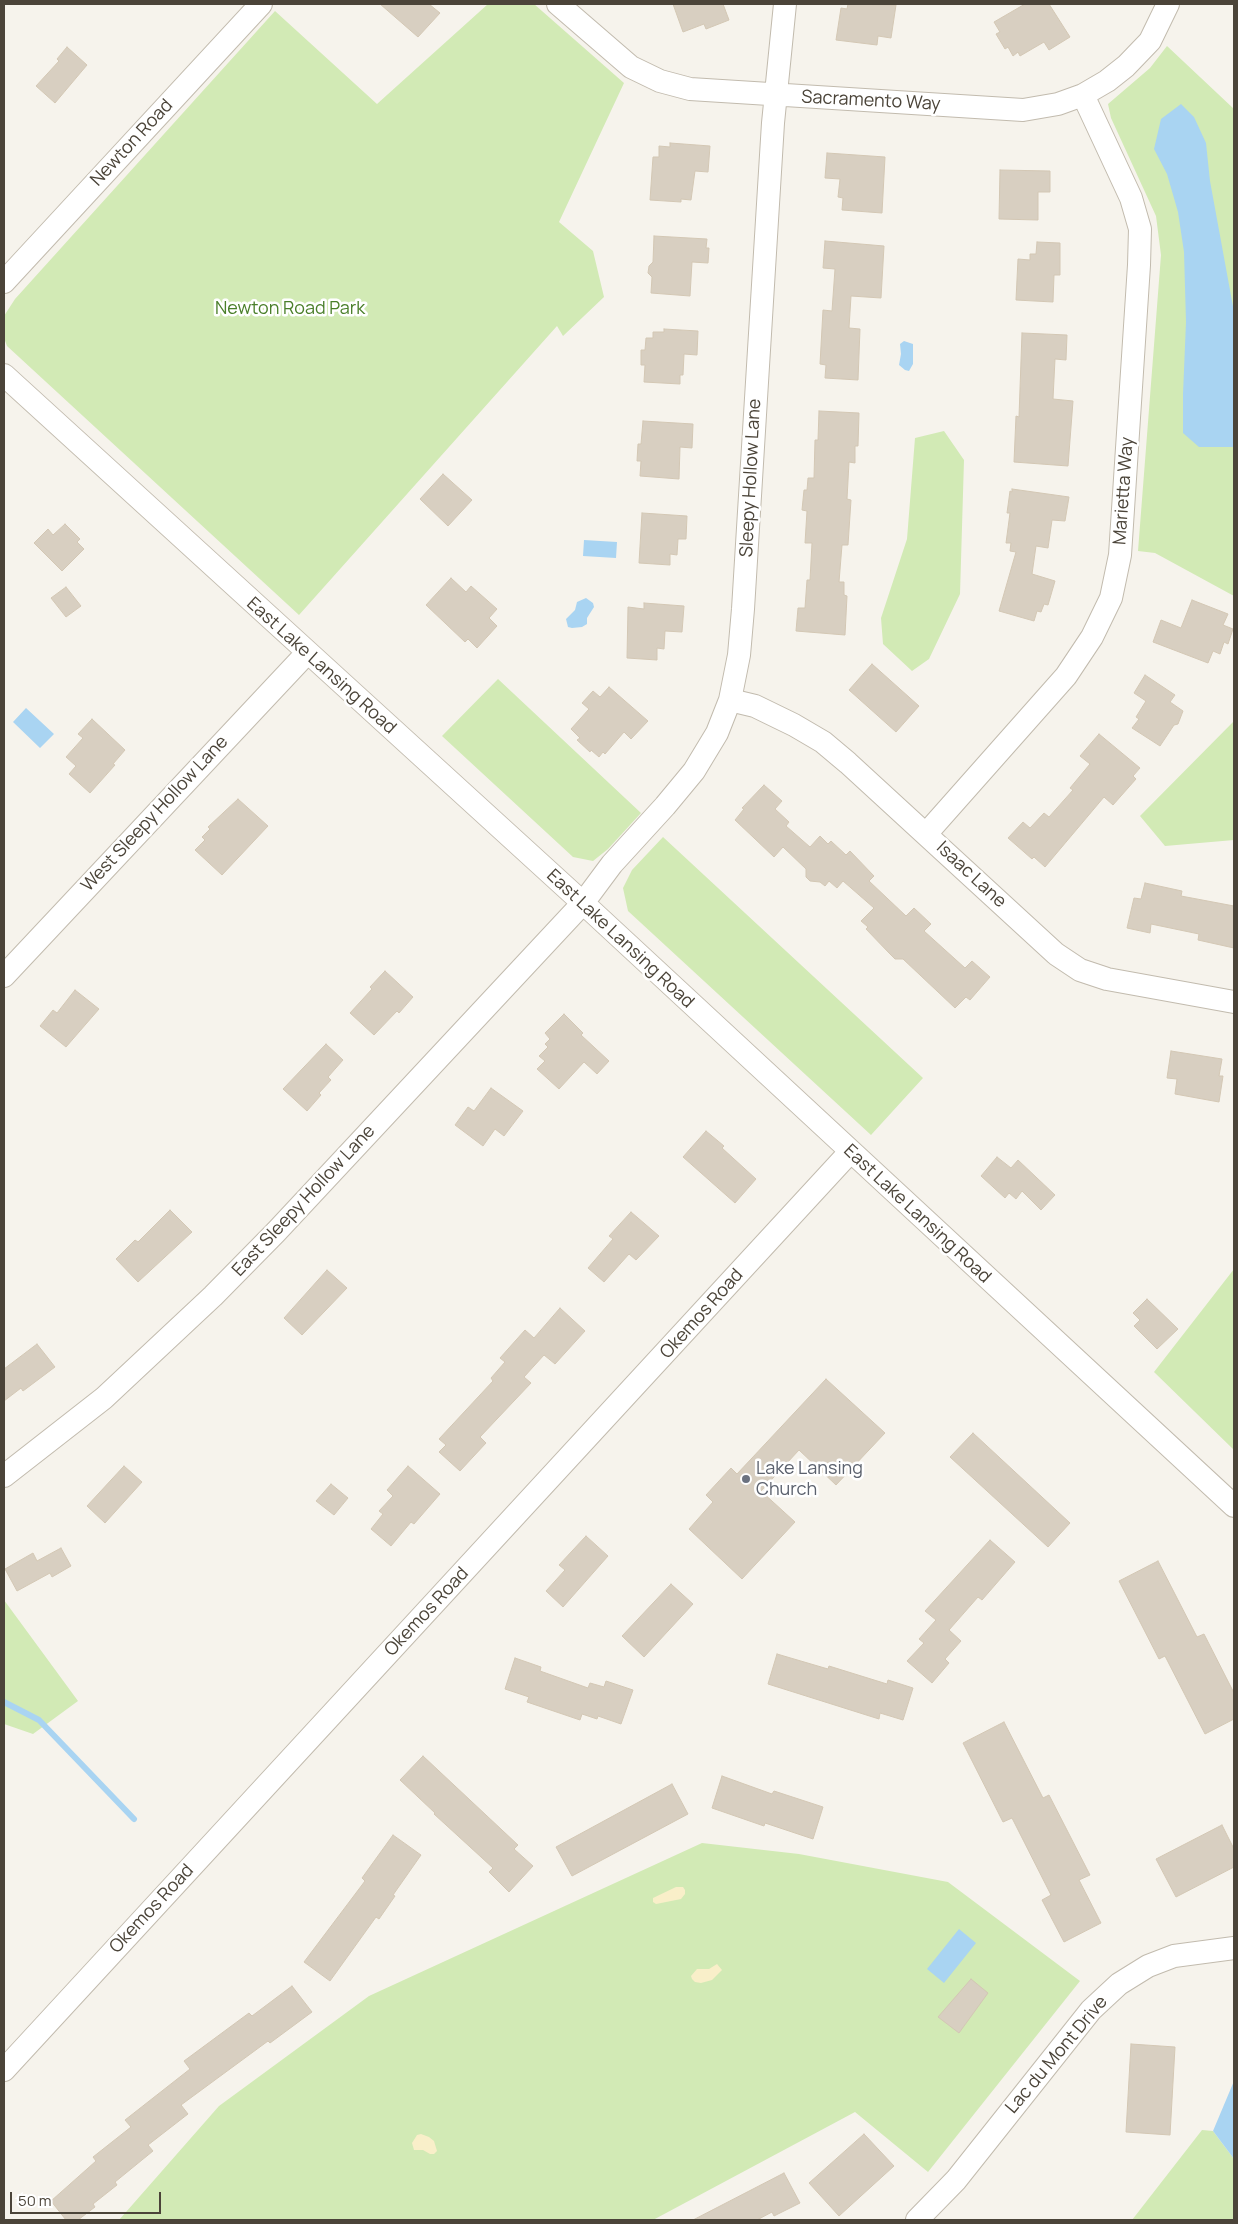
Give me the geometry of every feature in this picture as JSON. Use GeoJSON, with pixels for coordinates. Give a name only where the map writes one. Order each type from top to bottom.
{"type":"FeatureCollection","features":[{"type":"Feature","properties":{"kind":"street","name":"Newton Road"},"geometry":{"type":"LineString","coordinates":[[4,282],[261,4]]}},
{"type":"Feature","properties":{"kind":"street","name":"Sacramento Way"},"geometry":{"type":"LineString","coordinates":[[558,4],[630,67],[660,81],[690,89],[775,96],[1023,110],[1058,104],[1083,95],[1126,66],[1150,41],[1168,4]]}},
{"type":"Feature","properties":{"kind":"street","name":"Sleepy Hollow Lane"},"geometry":{"type":"LineString","coordinates":[[583,903],[612,864],[694,771],[717,733],[730,700],[738,655],[743,609],[775,96],[785,4]]}},
{"type":"Feature","properties":{"kind":"street","name":"Marietta Way"},"geometry":{"type":"LineString","coordinates":[[926,834],[1066,676],[1092,637],[1111,598],[1120,555],[1140,229],[1131,198],[1083,95]]}},
{"type":"Feature","properties":{"kind":"street","name":"East Lake Lansing Road"},"geometry":{"type":"LineString","coordinates":[[4,375],[583,903],[1234,1506]]}},
{"type":"Feature","properties":{"kind":"street","name":"West Sleepy Hollow Lane"},"geometry":{"type":"LineString","coordinates":[[4,976],[307,653]]}},
{"type":"Feature","properties":{"kind":"street","name":"Isaac Lane"},"geometry":{"type":"LineString","coordinates":[[730,700],[755,706],[823,742],[1056,954],[1080,970],[1107,979],[1234,1002]]}},
{"type":"Feature","properties":{"kind":"street","name":"East Sleepy Hollow Lane"},"geometry":{"type":"LineString","coordinates":[[4,1476],[104,1398],[213,1296],[276,1232],[583,903]]}},
{"type":"Feature","properties":{"kind":"street","name":"Okemos Road"},"geometry":{"type":"LineString","coordinates":[[4,2070],[850,1152]]}},
{"type":"Feature","properties":{"kind":"street","name":"Lac du Mont Drive"},"geometry":{"type":"LineString","coordinates":[[917,2220],[956,2180],[1090,2010],[1119,1984],[1148,1966],[1174,1956],[1234,1948]]}},
{"type":"Feature","properties":{"kind":"green space","name":"Newton Road Park"},"geometry":{"type":"Polygon","coordinates":[[[488,4],[534,4],[624,83],[559,222],[593,251],[604,297],[563,336],[557,326],[299,615],[7,346],[4,338],[4,316],[15,299],[275,11],[377,104],[488,4]]]}},
{"type":"Feature","properties":{"kind":"green space"},"geometry":{"type":"Polygon","coordinates":[[[1167,46],[1234,109],[1234,596],[1155,553],[1138,551],[1161,255],[1156,216],[1111,118],[1108,104],[1150,68],[1167,46]]]}},
{"type":"Feature","properties":{"kind":"green space"},"geometry":{"type":"Polygon","coordinates":[[[944,431],[964,460],[960,594],[929,659],[912,671],[883,644],[881,618],[907,539],[915,438],[944,431]]]}},
{"type":"Feature","properties":{"kind":"green space"},"geometry":{"type":"Polygon","coordinates":[[[498,679],[641,813],[608,849],[593,861],[573,857],[442,736],[498,679]]]}},
{"type":"Feature","properties":{"kind":"green space"},"geometry":{"type":"Polygon","coordinates":[[[1234,721],[1234,840],[1165,846],[1140,816],[1234,721]]]}},
{"type":"Feature","properties":{"kind":"green space"},"geometry":{"type":"Polygon","coordinates":[[[663,837],[923,1078],[871,1135],[628,911],[623,888],[632,870],[663,837]]]}},
{"type":"Feature","properties":{"kind":"green space"},"geometry":{"type":"Polygon","coordinates":[[[1234,1269],[1234,1450],[1154,1372],[1234,1269]]]}},
{"type":"Feature","properties":{"kind":"green space"},"geometry":{"type":"Polygon","coordinates":[[[4,1600],[78,1701],[33,1734],[4,1724],[4,1600]]]}},
{"type":"Feature","properties":{"kind":"green space"},"geometry":{"type":"Polygon","coordinates":[[[702,1843],[799,1854],[948,1882],[1080,1981],[928,2172],[855,2112],[653,2220],[119,2220],[219,2106],[369,1996],[702,1843]]]}},
{"type":"Feature","properties":{"kind":"green space"},"geometry":{"type":"Polygon","coordinates":[[[1202,2130],[1213,2131],[1234,2159],[1234,2220],[1132,2220],[1202,2130]]]}},
{"type":"Feature","properties":{"kind":"sand"},"geometry":{"type":"Polygon","coordinates":[[[676,1887],[683,1887],[685,1890],[685,1894],[681,1899],[656,1904],[653,1902],[653,1898],[676,1887]]]}},
{"type":"Feature","properties":{"kind":"sand"},"geometry":{"type":"Polygon","coordinates":[[[717,1964],[722,1970],[712,1980],[701,1983],[695,1982],[692,1979],[691,1976],[697,1969],[709,1969],[717,1964]]]}},
{"type":"Feature","properties":{"kind":"sand"},"geometry":{"type":"Polygon","coordinates":[[[421,2134],[434,2141],[437,2151],[434,2154],[423,2150],[414,2150],[412,2143],[417,2135],[421,2134]]]}},
{"type":"Feature","properties":{"kind":"water"},"geometry":{"type":"Polygon","coordinates":[[[1181,104],[1194,117],[1206,143],[1210,181],[1234,312],[1234,447],[1199,447],[1183,433],[1186,322],[1184,252],[1178,212],[1167,174],[1154,149],[1161,119],[1181,104]]]}},
{"type":"Feature","properties":{"kind":"water"},"geometry":{"type":"Polygon","coordinates":[[[904,341],[913,344],[913,364],[909,371],[899,365],[900,344],[904,341]]]}},
{"type":"Feature","properties":{"kind":"water"},"geometry":{"type":"Polygon","coordinates":[[[584,540],[617,542],[616,558],[583,556],[584,540]]]}},
{"type":"Feature","properties":{"kind":"water"},"geometry":{"type":"Polygon","coordinates":[[[586,598],[593,603],[594,607],[587,618],[587,624],[582,627],[568,627],[566,619],[575,610],[577,602],[586,598]]]}},
{"type":"Feature","properties":{"kind":"water"},"geometry":{"type":"Polygon","coordinates":[[[26,708],[54,734],[40,748],[13,722],[26,708]]]}},
{"type":"Feature","properties":{"kind":"water"},"geometry":{"type":"Polygon","coordinates":[[[959,1929],[976,1943],[944,1983],[927,1969],[959,1929]]]}},
{"type":"Feature","properties":{"kind":"water"},"geometry":{"type":"Polygon","coordinates":[[[1234,2081],[1234,2159],[1213,2131],[1234,2081]]]}},
{"type":"Feature","properties":{"kind":"building"},"geometry":{"type":"Polygon","coordinates":[[[380,4],[429,4],[440,13],[418,37],[380,4]]]}},
{"type":"Feature","properties":{"kind":"building"},"geometry":{"type":"Polygon","coordinates":[[[673,4],[723,4],[729,20],[706,29],[704,24],[683,32],[673,4]]]}},
{"type":"Feature","properties":{"kind":"building"},"geometry":{"type":"Polygon","coordinates":[[[848,4],[896,5],[891,38],[878,36],[877,45],[836,40],[841,8],[847,9],[848,4]]]}},
{"type":"Feature","properties":{"kind":"building"},"geometry":{"type":"Polygon","coordinates":[[[1025,4],[1049,4],[1070,37],[1049,50],[1044,42],[1020,56],[1018,52],[1013,56],[1008,47],[1005,49],[996,34],[1000,32],[994,22],[1025,4]]]}},
{"type":"Feature","properties":{"kind":"building"},"geometry":{"type":"Polygon","coordinates":[[[67,47],[87,65],[55,103],[36,86],[59,61],[57,59],[67,47]]]}},
{"type":"Feature","properties":{"kind":"building"},"geometry":{"type":"Polygon","coordinates":[[[670,143],[710,146],[708,172],[695,171],[691,200],[681,199],[681,202],[650,200],[653,157],[659,157],[659,146],[670,147],[670,143]]]}},
{"type":"Feature","properties":{"kind":"building"},"geometry":{"type":"Polygon","coordinates":[[[827,153],[885,157],[882,213],[842,210],[843,198],[838,197],[840,179],[825,178],[827,153]]]}},
{"type":"Feature","properties":{"kind":"building"},"geometry":{"type":"Polygon","coordinates":[[[1000,170],[1050,171],[1050,192],[1038,192],[1038,220],[999,219],[1000,170]]]}},
{"type":"Feature","properties":{"kind":"building"},"geometry":{"type":"Polygon","coordinates":[[[654,236],[707,239],[706,248],[709,248],[708,263],[692,262],[690,296],[651,293],[652,277],[648,273],[649,266],[653,262],[654,236]]]}},
{"type":"Feature","properties":{"kind":"building"},"geometry":{"type":"Polygon","coordinates":[[[825,241],[884,246],[881,298],[851,296],[849,328],[860,329],[858,380],[825,378],[826,365],[820,364],[823,310],[832,311],[835,269],[823,268],[825,241]]]}},
{"type":"Feature","properties":{"kind":"building"},"geometry":{"type":"Polygon","coordinates":[[[1037,242],[1060,243],[1060,275],[1054,275],[1053,302],[1016,300],[1018,259],[1030,260],[1030,254],[1036,254],[1037,242]]]}},
{"type":"Feature","properties":{"kind":"building"},"geometry":{"type":"Polygon","coordinates":[[[664,329],[698,331],[697,355],[684,354],[683,375],[680,375],[680,384],[644,382],[645,365],[641,365],[641,350],[645,350],[646,338],[653,338],[653,332],[664,332],[664,329]]]}},
{"type":"Feature","properties":{"kind":"building"},"geometry":{"type":"Polygon","coordinates":[[[1022,333],[1067,335],[1066,360],[1055,359],[1053,399],[1073,401],[1068,466],[1014,462],[1016,416],[1019,417],[1022,333]]]}},
{"type":"Feature","properties":{"kind":"building"},"geometry":{"type":"Polygon","coordinates":[[[819,411],[859,413],[858,446],[855,446],[855,463],[849,462],[847,499],[851,500],[848,545],[842,545],[839,582],[844,582],[844,595],[847,596],[845,635],[796,631],[798,608],[805,608],[807,580],[810,580],[812,543],[805,543],[807,511],[802,510],[804,490],[807,490],[808,478],[814,478],[815,440],[818,440],[819,411]]]}},
{"type":"Feature","properties":{"kind":"building"},"geometry":{"type":"Polygon","coordinates":[[[643,421],[693,424],[692,448],[680,447],[679,479],[640,476],[641,461],[637,461],[638,444],[641,444],[643,421]]]}},
{"type":"Feature","properties":{"kind":"building"},"geometry":{"type":"Polygon","coordinates":[[[443,474],[472,500],[448,526],[420,499],[443,474]]]}},
{"type":"Feature","properties":{"kind":"building"},"geometry":{"type":"Polygon","coordinates":[[[1012,489],[1069,497],[1065,521],[1052,520],[1048,548],[1036,546],[1032,574],[1055,581],[1048,605],[1044,604],[1041,612],[1037,611],[1034,621],[999,611],[1016,552],[1010,551],[1011,543],[1006,543],[1010,513],[1007,513],[1010,491],[1012,492],[1012,489]]]}},
{"type":"Feature","properties":{"kind":"building"},"geometry":{"type":"Polygon","coordinates":[[[642,513],[687,516],[686,539],[678,539],[677,555],[670,554],[670,565],[639,563],[642,513]]]}},
{"type":"Feature","properties":{"kind":"building"},"geometry":{"type":"Polygon","coordinates":[[[65,524],[80,539],[77,542],[84,549],[62,571],[34,543],[48,529],[53,535],[65,524]]]}},
{"type":"Feature","properties":{"kind":"building"},"geometry":{"type":"Polygon","coordinates":[[[451,578],[466,592],[471,586],[497,609],[489,618],[497,626],[477,648],[468,639],[465,642],[426,605],[451,578]]]}},
{"type":"Feature","properties":{"kind":"building"},"geometry":{"type":"Polygon","coordinates":[[[66,587],[81,606],[66,617],[51,598],[66,587]]]}},
{"type":"Feature","properties":{"kind":"building"},"geometry":{"type":"Polygon","coordinates":[[[1192,600],[1228,614],[1223,625],[1233,629],[1228,644],[1224,642],[1220,654],[1213,651],[1208,663],[1153,642],[1161,620],[1181,628],[1192,600]]]}},
{"type":"Feature","properties":{"kind":"building"},"geometry":{"type":"Polygon","coordinates":[[[644,603],[684,606],[682,632],[665,631],[664,649],[657,648],[657,660],[627,658],[628,607],[644,609],[644,603]]]}},
{"type":"Feature","properties":{"kind":"building"},"geometry":{"type":"Polygon","coordinates":[[[872,664],[919,706],[896,732],[849,690],[872,664]]]}},
{"type":"Feature","properties":{"kind":"building"},"geometry":{"type":"Polygon","coordinates":[[[1145,675],[1175,695],[1170,702],[1183,711],[1178,724],[1174,725],[1160,746],[1132,728],[1139,719],[1136,717],[1146,701],[1134,693],[1145,675]]]}},
{"type":"Feature","properties":{"kind":"building"},"geometry":{"type":"Polygon","coordinates":[[[609,687],[648,721],[631,739],[624,732],[605,754],[603,752],[599,757],[591,750],[590,752],[577,740],[580,738],[571,729],[589,709],[582,703],[593,691],[600,697],[609,687]]]}},
{"type":"Feature","properties":{"kind":"building"},"geometry":{"type":"Polygon","coordinates":[[[92,719],[125,750],[113,764],[115,765],[90,793],[69,774],[76,766],[66,757],[83,738],[78,734],[92,719]]]}},
{"type":"Feature","properties":{"kind":"building"},"geometry":{"type":"Polygon","coordinates":[[[1099,734],[1140,768],[1133,776],[1136,779],[1113,805],[1104,797],[1045,867],[1034,857],[1032,859],[1008,838],[1023,822],[1030,828],[1044,813],[1049,817],[1073,790],[1070,788],[1090,764],[1080,756],[1099,734]]]}},
{"type":"Feature","properties":{"kind":"building"},"geometry":{"type":"Polygon","coordinates":[[[764,785],[782,801],[775,809],[789,822],[786,826],[810,847],[820,836],[828,844],[831,841],[846,855],[850,851],[874,876],[869,881],[906,916],[914,908],[931,924],[924,931],[965,968],[972,961],[990,977],[970,1000],[966,997],[955,1008],[903,959],[895,959],[866,929],[868,927],[861,921],[874,908],[843,881],[837,888],[829,881],[825,886],[820,882],[810,881],[806,877],[806,869],[783,847],[774,857],[735,820],[744,809],[742,808],[764,785]]]}},
{"type":"Feature","properties":{"kind":"building"},"geometry":{"type":"Polygon","coordinates":[[[238,799],[268,826],[222,875],[195,850],[205,840],[202,837],[210,829],[208,827],[238,799]]]}},
{"type":"Feature","properties":{"kind":"building"},"geometry":{"type":"Polygon","coordinates":[[[1145,883],[1182,891],[1181,896],[1234,906],[1234,948],[1198,940],[1199,934],[1151,924],[1150,933],[1127,928],[1134,898],[1141,899],[1145,883]]]}},
{"type":"Feature","properties":{"kind":"building"},"geometry":{"type":"Polygon","coordinates":[[[385,971],[413,997],[399,1013],[397,1011],[374,1035],[350,1013],[372,989],[370,987],[385,971]]]}},
{"type":"Feature","properties":{"kind":"building"},"geometry":{"type":"Polygon","coordinates":[[[75,990],[99,1009],[66,1047],[40,1026],[53,1010],[57,1013],[75,990]]]}},
{"type":"Feature","properties":{"kind":"building"},"geometry":{"type":"Polygon","coordinates":[[[564,1014],[583,1033],[581,1035],[609,1061],[597,1074],[584,1062],[559,1089],[537,1069],[545,1061],[539,1056],[548,1047],[545,1044],[550,1039],[545,1033],[564,1014]]]}},
{"type":"Feature","properties":{"kind":"building"},"geometry":{"type":"Polygon","coordinates":[[[326,1044],[343,1060],[328,1077],[331,1080],[319,1093],[321,1095],[307,1111],[283,1089],[326,1044]]]}},
{"type":"Feature","properties":{"kind":"building"},"geometry":{"type":"Polygon","coordinates":[[[1171,1051],[1222,1059],[1219,1076],[1223,1076],[1219,1102],[1175,1094],[1177,1079],[1167,1078],[1171,1051]]]}},
{"type":"Feature","properties":{"kind":"building"},"geometry":{"type":"Polygon","coordinates":[[[491,1088],[523,1111],[504,1136],[495,1129],[483,1146],[455,1125],[468,1107],[474,1111],[491,1088]]]}},
{"type":"Feature","properties":{"kind":"building"},"geometry":{"type":"Polygon","coordinates":[[[706,1131],[724,1146],[722,1148],[756,1179],[735,1203],[683,1157],[706,1131]]]}},
{"type":"Feature","properties":{"kind":"building"},"geometry":{"type":"Polygon","coordinates":[[[997,1157],[1011,1168],[1018,1160],[1055,1195],[1041,1210],[1022,1191],[1016,1199],[1009,1193],[1005,1198],[981,1176],[997,1157]]]}},
{"type":"Feature","properties":{"kind":"building"},"geometry":{"type":"Polygon","coordinates":[[[170,1210],[192,1232],[138,1282],[116,1259],[135,1240],[138,1242],[170,1210]]]}},
{"type":"Feature","properties":{"kind":"building"},"geometry":{"type":"Polygon","coordinates":[[[631,1212],[659,1236],[636,1260],[629,1254],[604,1282],[588,1268],[613,1239],[609,1236],[631,1212]]]}},
{"type":"Feature","properties":{"kind":"building"},"geometry":{"type":"Polygon","coordinates":[[[327,1270],[347,1288],[302,1335],[284,1318],[327,1270]]]}},
{"type":"Feature","properties":{"kind":"building"},"geometry":{"type":"Polygon","coordinates":[[[1147,1299],[1178,1329],[1157,1349],[1134,1326],[1140,1320],[1133,1313],[1147,1299]]]}},
{"type":"Feature","properties":{"kind":"building"},"geometry":{"type":"Polygon","coordinates":[[[560,1308],[585,1331],[555,1364],[544,1355],[524,1377],[531,1383],[480,1437],[486,1443],[460,1471],[439,1452],[446,1445],[439,1439],[493,1381],[491,1378],[505,1362],[500,1358],[525,1330],[534,1338],[560,1308]]]}},
{"type":"Feature","properties":{"kind":"building"},"geometry":{"type":"Polygon","coordinates":[[[37,1344],[55,1367],[23,1391],[21,1388],[4,1401],[4,1369],[37,1344]]]}},
{"type":"Feature","properties":{"kind":"building","name":"Lake Lansing Church"},"geometry":{"type":"Polygon","coordinates":[[[826,1379],[885,1433],[836,1485],[799,1450],[761,1491],[795,1522],[742,1579],[689,1529],[713,1502],[706,1495],[731,1468],[737,1474],[826,1379]]]}},
{"type":"Feature","properties":{"kind":"building"},"geometry":{"type":"Polygon","coordinates":[[[973,1433],[1070,1523],[1048,1547],[950,1457],[973,1433]]]}},
{"type":"Feature","properties":{"kind":"building"},"geometry":{"type":"Polygon","coordinates":[[[124,1466],[142,1482],[105,1523],[87,1506],[124,1466]]]}},
{"type":"Feature","properties":{"kind":"building"},"geometry":{"type":"Polygon","coordinates":[[[408,1466],[440,1494],[414,1524],[411,1522],[391,1546],[371,1529],[383,1514],[379,1511],[393,1496],[387,1490],[408,1466]]]}},
{"type":"Feature","properties":{"kind":"building"},"geometry":{"type":"Polygon","coordinates":[[[331,1484],[348,1498],[334,1515],[316,1501],[331,1484]]]}},
{"type":"Feature","properties":{"kind":"building"},"geometry":{"type":"Polygon","coordinates":[[[586,1536],[608,1556],[563,1607],[546,1591],[565,1570],[559,1565],[586,1536]]]}},
{"type":"Feature","properties":{"kind":"building"},"geometry":{"type":"Polygon","coordinates":[[[990,1540],[1015,1562],[982,1600],[978,1597],[949,1630],[961,1641],[945,1659],[949,1663],[932,1683],[907,1661],[924,1643],[919,1639],[936,1620],[925,1611],[990,1540]]]}},
{"type":"Feature","properties":{"kind":"building"},"geometry":{"type":"Polygon","coordinates":[[[61,1548],[71,1566],[52,1577],[50,1573],[17,1591],[5,1569],[33,1553],[37,1561],[61,1548]]]}},
{"type":"Feature","properties":{"kind":"building"},"geometry":{"type":"Polygon","coordinates":[[[1158,1561],[1197,1637],[1204,1634],[1234,1693],[1234,1719],[1205,1734],[1165,1656],[1159,1659],[1119,1581],[1158,1561]]]}},
{"type":"Feature","properties":{"kind":"building"},"geometry":{"type":"Polygon","coordinates":[[[671,1584],[693,1604],[644,1657],[622,1636],[671,1584]]]}},
{"type":"Feature","properties":{"kind":"building"},"geometry":{"type":"Polygon","coordinates":[[[777,1654],[828,1669],[829,1666],[887,1684],[888,1680],[913,1688],[903,1720],[880,1713],[879,1719],[768,1684],[777,1654]]]}},
{"type":"Feature","properties":{"kind":"building"},"geometry":{"type":"Polygon","coordinates":[[[515,1658],[541,1667],[540,1671],[588,1688],[590,1683],[604,1687],[606,1681],[633,1690],[621,1724],[598,1716],[597,1719],[582,1714],[580,1720],[527,1702],[529,1697],[505,1689],[515,1658]]]}},
{"type":"Feature","properties":{"kind":"building"},"geometry":{"type":"Polygon","coordinates":[[[1004,1722],[1043,1798],[1049,1795],[1090,1875],[1079,1880],[1101,1923],[1064,1942],[1042,1900],[1051,1895],[1012,1818],[1003,1822],[963,1743],[1004,1722]]]}},
{"type":"Feature","properties":{"kind":"building"},"geometry":{"type":"Polygon","coordinates":[[[423,1756],[518,1845],[514,1849],[533,1866],[509,1892],[489,1872],[493,1868],[400,1780],[423,1756]]]}},
{"type":"Feature","properties":{"kind":"building"},"geometry":{"type":"Polygon","coordinates":[[[722,1776],[772,1794],[774,1791],[823,1807],[813,1839],[765,1823],[764,1826],[712,1808],[722,1776]]]}},
{"type":"Feature","properties":{"kind":"building"},"geometry":{"type":"Polygon","coordinates":[[[672,1784],[688,1814],[572,1876],[556,1847],[672,1784]]]}},
{"type":"Feature","properties":{"kind":"building"},"geometry":{"type":"Polygon","coordinates":[[[1222,1825],[1234,1849],[1234,1867],[1176,1897],[1156,1859],[1222,1825]]]}},
{"type":"Feature","properties":{"kind":"building"},"geometry":{"type":"Polygon","coordinates":[[[393,1835],[421,1855],[379,1919],[376,1917],[330,1981],[304,1962],[365,1881],[362,1878],[393,1835]]]}},
{"type":"Feature","properties":{"kind":"building"},"geometry":{"type":"Polygon","coordinates":[[[971,1979],[988,1993],[959,2033],[938,2017],[971,1979]]]}},
{"type":"Feature","properties":{"kind":"building"},"geometry":{"type":"Polygon","coordinates":[[[292,1986],[312,2012],[270,2043],[268,2041],[181,2105],[188,2114],[148,2145],[153,2151],[115,2182],[117,2185],[93,2204],[95,2207],[78,2220],[66,2220],[51,2201],[96,2161],[93,2157],[131,2127],[125,2120],[190,2069],[184,2061],[249,2013],[252,2016],[292,1986]]]}},
{"type":"Feature","properties":{"kind":"building"},"geometry":{"type":"Polygon","coordinates":[[[1131,2044],[1175,2047],[1170,2135],[1126,2132],[1131,2044]]]}},
{"type":"Feature","properties":{"kind":"building"},"geometry":{"type":"Polygon","coordinates":[[[864,2134],[894,2166],[839,2216],[809,2183],[864,2134]]]}},
{"type":"Feature","properties":{"kind":"building"},"geometry":{"type":"Polygon","coordinates":[[[784,2173],[800,2203],[774,2216],[772,2212],[757,2220],[693,2220],[784,2173]]]}},
{"type":"Feature","properties":{"kind":"waterway"},"geometry":{"type":"LineString","coordinates":[[4,1702],[39,1720],[134,1819]]}},
{"type":"Feature","properties":{"kind":"place","name":"Lake Lansing Church"},"geometry":{"type":"Point","coordinates":[746,1479]}}]}
